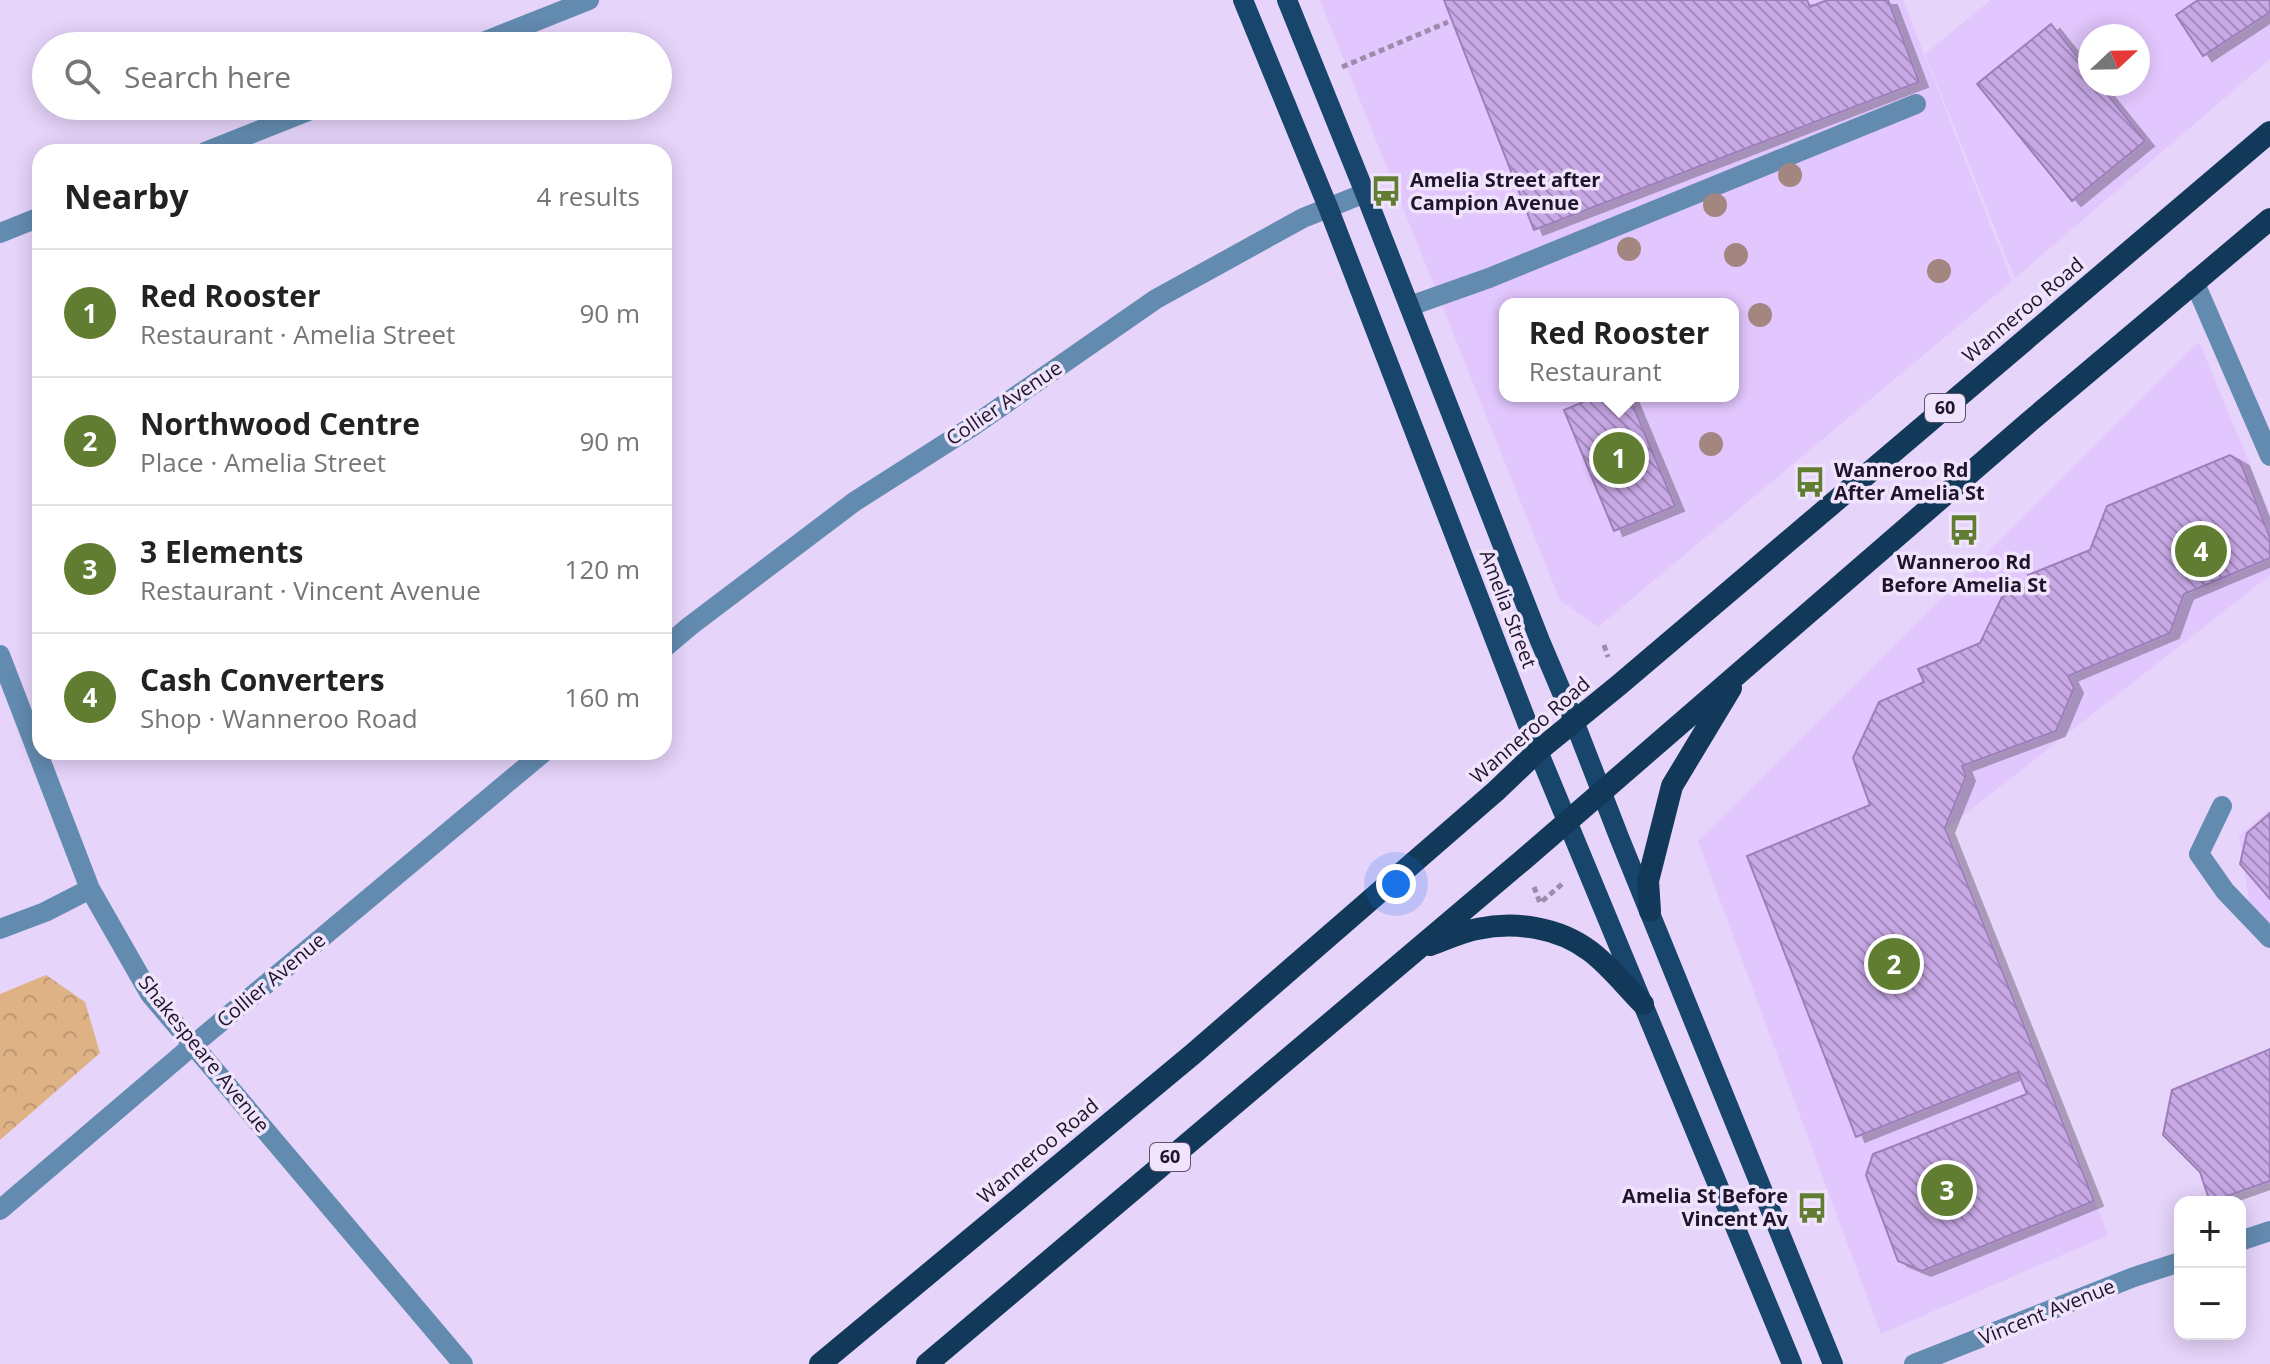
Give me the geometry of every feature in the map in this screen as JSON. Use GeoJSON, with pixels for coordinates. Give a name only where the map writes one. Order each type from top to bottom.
{"type":"FeatureCollection","features":[{"type":"Feature","properties":{"kind":"highway","name":"Wanneroo Road"},"geometry":{"type":"LineString","coordinates":[[820,1364],[1205,1044],[1538,751],[2270,132]]}},
{"type":"Feature","properties":{"kind":"highway","name":"60"},"geometry":{"type":"LineString","coordinates":[[927,1364],[1523,860],[2194,281],[2270,219]]}},
{"type":"Feature","properties":{"kind":"highway"},"geometry":{"type":"LineString","coordinates":[[1650,911],[1648,881],[1672,786],[1739,673]]}},
{"type":"Feature","properties":{"kind":"highway"},"geometry":{"type":"LineString","coordinates":[[1414,951],[1475,929],[1508,925],[1535,927],[1564,936],[1590,951],[1643,1004]]}},
{"type":"Feature","properties":{"kind":"main road","name":"Amelia Street"},"geometry":{"type":"LineString","coordinates":[[1243,0],[1328,207],[1538,751],[1792,1364]]}},
{"type":"Feature","properties":{"kind":"main road","name":"Amelia Street"},"geometry":{"type":"LineString","coordinates":[[1287,0],[1540,641],[1833,1364]]}},
{"type":"Feature","properties":{"kind":"street"},"geometry":{"type":"LineString","coordinates":[[508,32],[589,0]]}},
{"type":"Feature","properties":{"kind":"street"},"geometry":{"type":"LineString","coordinates":[[1410,306],[1489,278],[1916,104]]}},
{"type":"Feature","properties":{"kind":"street"},"geometry":{"type":"LineString","coordinates":[[225,144],[286,120]]}},
{"type":"Feature","properties":{"kind":"street","name":"Collier Avenue"},"geometry":{"type":"LineString","coordinates":[[672,641],[854,502],[973,426],[1156,299],[1262,238],[1365,193]]}},
{"type":"Feature","properties":{"kind":"street"},"geometry":{"type":"LineString","coordinates":[[0,233],[32,220]]}},
{"type":"Feature","properties":{"kind":"street"},"geometry":{"type":"LineString","coordinates":[[2194,281],[2270,456]]}},
{"type":"Feature","properties":{"kind":"street","name":"Shakespeare Avenue"},"geometry":{"type":"LineString","coordinates":[[0,655],[32,738]]}},
{"type":"Feature","properties":{"kind":"street","name":"Shakespeare Avenue"},"geometry":{"type":"LineString","coordinates":[[40,760],[90,889],[150,994],[463,1364]]}},
{"type":"Feature","properties":{"kind":"street","name":"Collier Avenue"},"geometry":{"type":"LineString","coordinates":[[0,1210],[534,760]]}},
{"type":"Feature","properties":{"kind":"street"},"geometry":{"type":"LineString","coordinates":[[2222,806],[2199,854],[2225,891],[2270,938]]}},
{"type":"Feature","properties":{"kind":"street"},"geometry":{"type":"LineString","coordinates":[[0,929],[45,912],[90,889]]}},
{"type":"Feature","properties":{"kind":"street"},"geometry":{"type":"LineString","coordinates":[[2246,1239],[2270,1231]]}},
{"type":"Feature","properties":{"kind":"street","name":"Vincent Avenue"},"geometry":{"type":"LineString","coordinates":[[1914,1364],[2174,1264]]}},
{"type":"Feature","properties":{"kind":"path"},"geometry":{"type":"LineString","coordinates":[[1341,67],[1448,22]]}},
{"type":"Feature","properties":{"kind":"path"},"geometry":{"type":"LineString","coordinates":[[1533,885],[1540,903],[1562,884]]}},
{"type":"Feature","properties":{"kind":"shaded area"},"geometry":{"type":"Polygon","coordinates":[[[1320,0],[1903,0],[2012,281],[1598,627],[1560,600],[1320,0]]]}},
{"type":"Feature","properties":{"kind":"shaded area"},"geometry":{"type":"Polygon","coordinates":[[[1991,0],[2270,0],[2270,59],[2015,278],[1925,54],[1991,0]]]}},
{"type":"Feature","properties":{"kind":"shaded area"},"geometry":{"type":"Polygon","coordinates":[[[2199,342],[2270,513],[2270,575],[1946,829],[2108,1235],[1881,1334],[1698,841],[2199,342]]]}},
{"type":"Feature","properties":{"kind":"shaded area"},"geometry":{"type":"Polygon","coordinates":[[[2270,809],[2270,936],[2255,937],[2239,836],[2270,809]]]}},
{"type":"Feature","properties":{"kind":"green space"},"geometry":{"type":"Polygon","coordinates":[[[46,975],[85,1002],[100,1053],[0,1140],[0,994],[46,975]]]}},
{"type":"Feature","properties":{"kind":"building"},"geometry":{"type":"Polygon","coordinates":[[[1444,0],[1807,0],[1810,7],[1827,0],[1888,0],[1919,82],[1534,230],[1444,0]]]}},
{"type":"Feature","properties":{"kind":"building"},"geometry":{"type":"Polygon","coordinates":[[[2198,0],[2270,0],[2270,12],[2203,56],[2176,15],[2198,0]]]}},
{"type":"Feature","properties":{"kind":"building"},"geometry":{"type":"Polygon","coordinates":[[[2051,24],[2078,58],[2078,96],[2109,96],[2145,141],[2072,201],[1977,84],[2051,24]]]}},
{"type":"Feature","properties":{"kind":"building"},"geometry":{"type":"Polygon","coordinates":[[[1583,402],[1632,402],[1675,506],[1614,531],[1564,410],[1583,402]]]}},
{"type":"Feature","properties":{"kind":"building"},"geometry":{"type":"Polygon","coordinates":[[[2230,455],[2240,461],[2270,538],[2270,558],[2184,594],[2170,633],[2068,676],[2074,688],[2056,731],[1962,766],[1966,776],[1945,828],[2094,1201],[1922,1271],[1898,1261],[1866,1175],[1873,1154],[2027,1094],[2018,1072],[1856,1137],[1747,856],[1870,805],[1853,758],[1879,702],[1924,682],[1918,669],[1980,643],[2002,597],[2032,585],[2028,575],[2090,550],[2107,506],[2230,455]]]}},
{"type":"Feature","properties":{"kind":"building"},"geometry":{"type":"Polygon","coordinates":[[[2270,813],[2270,899],[2240,864],[2247,833],[2270,813]]]}},
{"type":"Feature","properties":{"kind":"building"},"geometry":{"type":"Polygon","coordinates":[[[2270,1049],[2270,1181],[2227,1196],[2208,1196],[2200,1172],[2163,1135],[2172,1090],[2270,1049]]]}},
{"type":"Feature","properties":{"kind":"place","name":"Amelia Street after Campion Avenue"},"geometry":{"type":"Point","coordinates":[1386,191]}},
{"type":"Feature","properties":{"kind":"place","name":"Red Rooster"},"geometry":{"type":"Point","coordinates":[1619,458]}},
{"type":"Feature","properties":{"kind":"place","name":"Wanneroo Rd After Amelia St"},"geometry":{"type":"Point","coordinates":[1810,482]}},
{"type":"Feature","properties":{"kind":"place","name":"Wanneroo Rd Before Amelia St"},"geometry":{"type":"Point","coordinates":[1964,530]}},
{"type":"Feature","properties":{"kind":"place","name":"Cash Converters"},"geometry":{"type":"Point","coordinates":[2201,551]}},
{"type":"Feature","properties":{"kind":"place","name":"Northwood Centre"},"geometry":{"type":"Point","coordinates":[1894,964]}},
{"type":"Feature","properties":{"kind":"place","name":"3 Elements"},"geometry":{"type":"Point","coordinates":[1947,1190]}},
{"type":"Feature","properties":{"kind":"place","name":"Amelia St Before Vincent Av"},"geometry":{"type":"Point","coordinates":[1812,1208]}}]}
